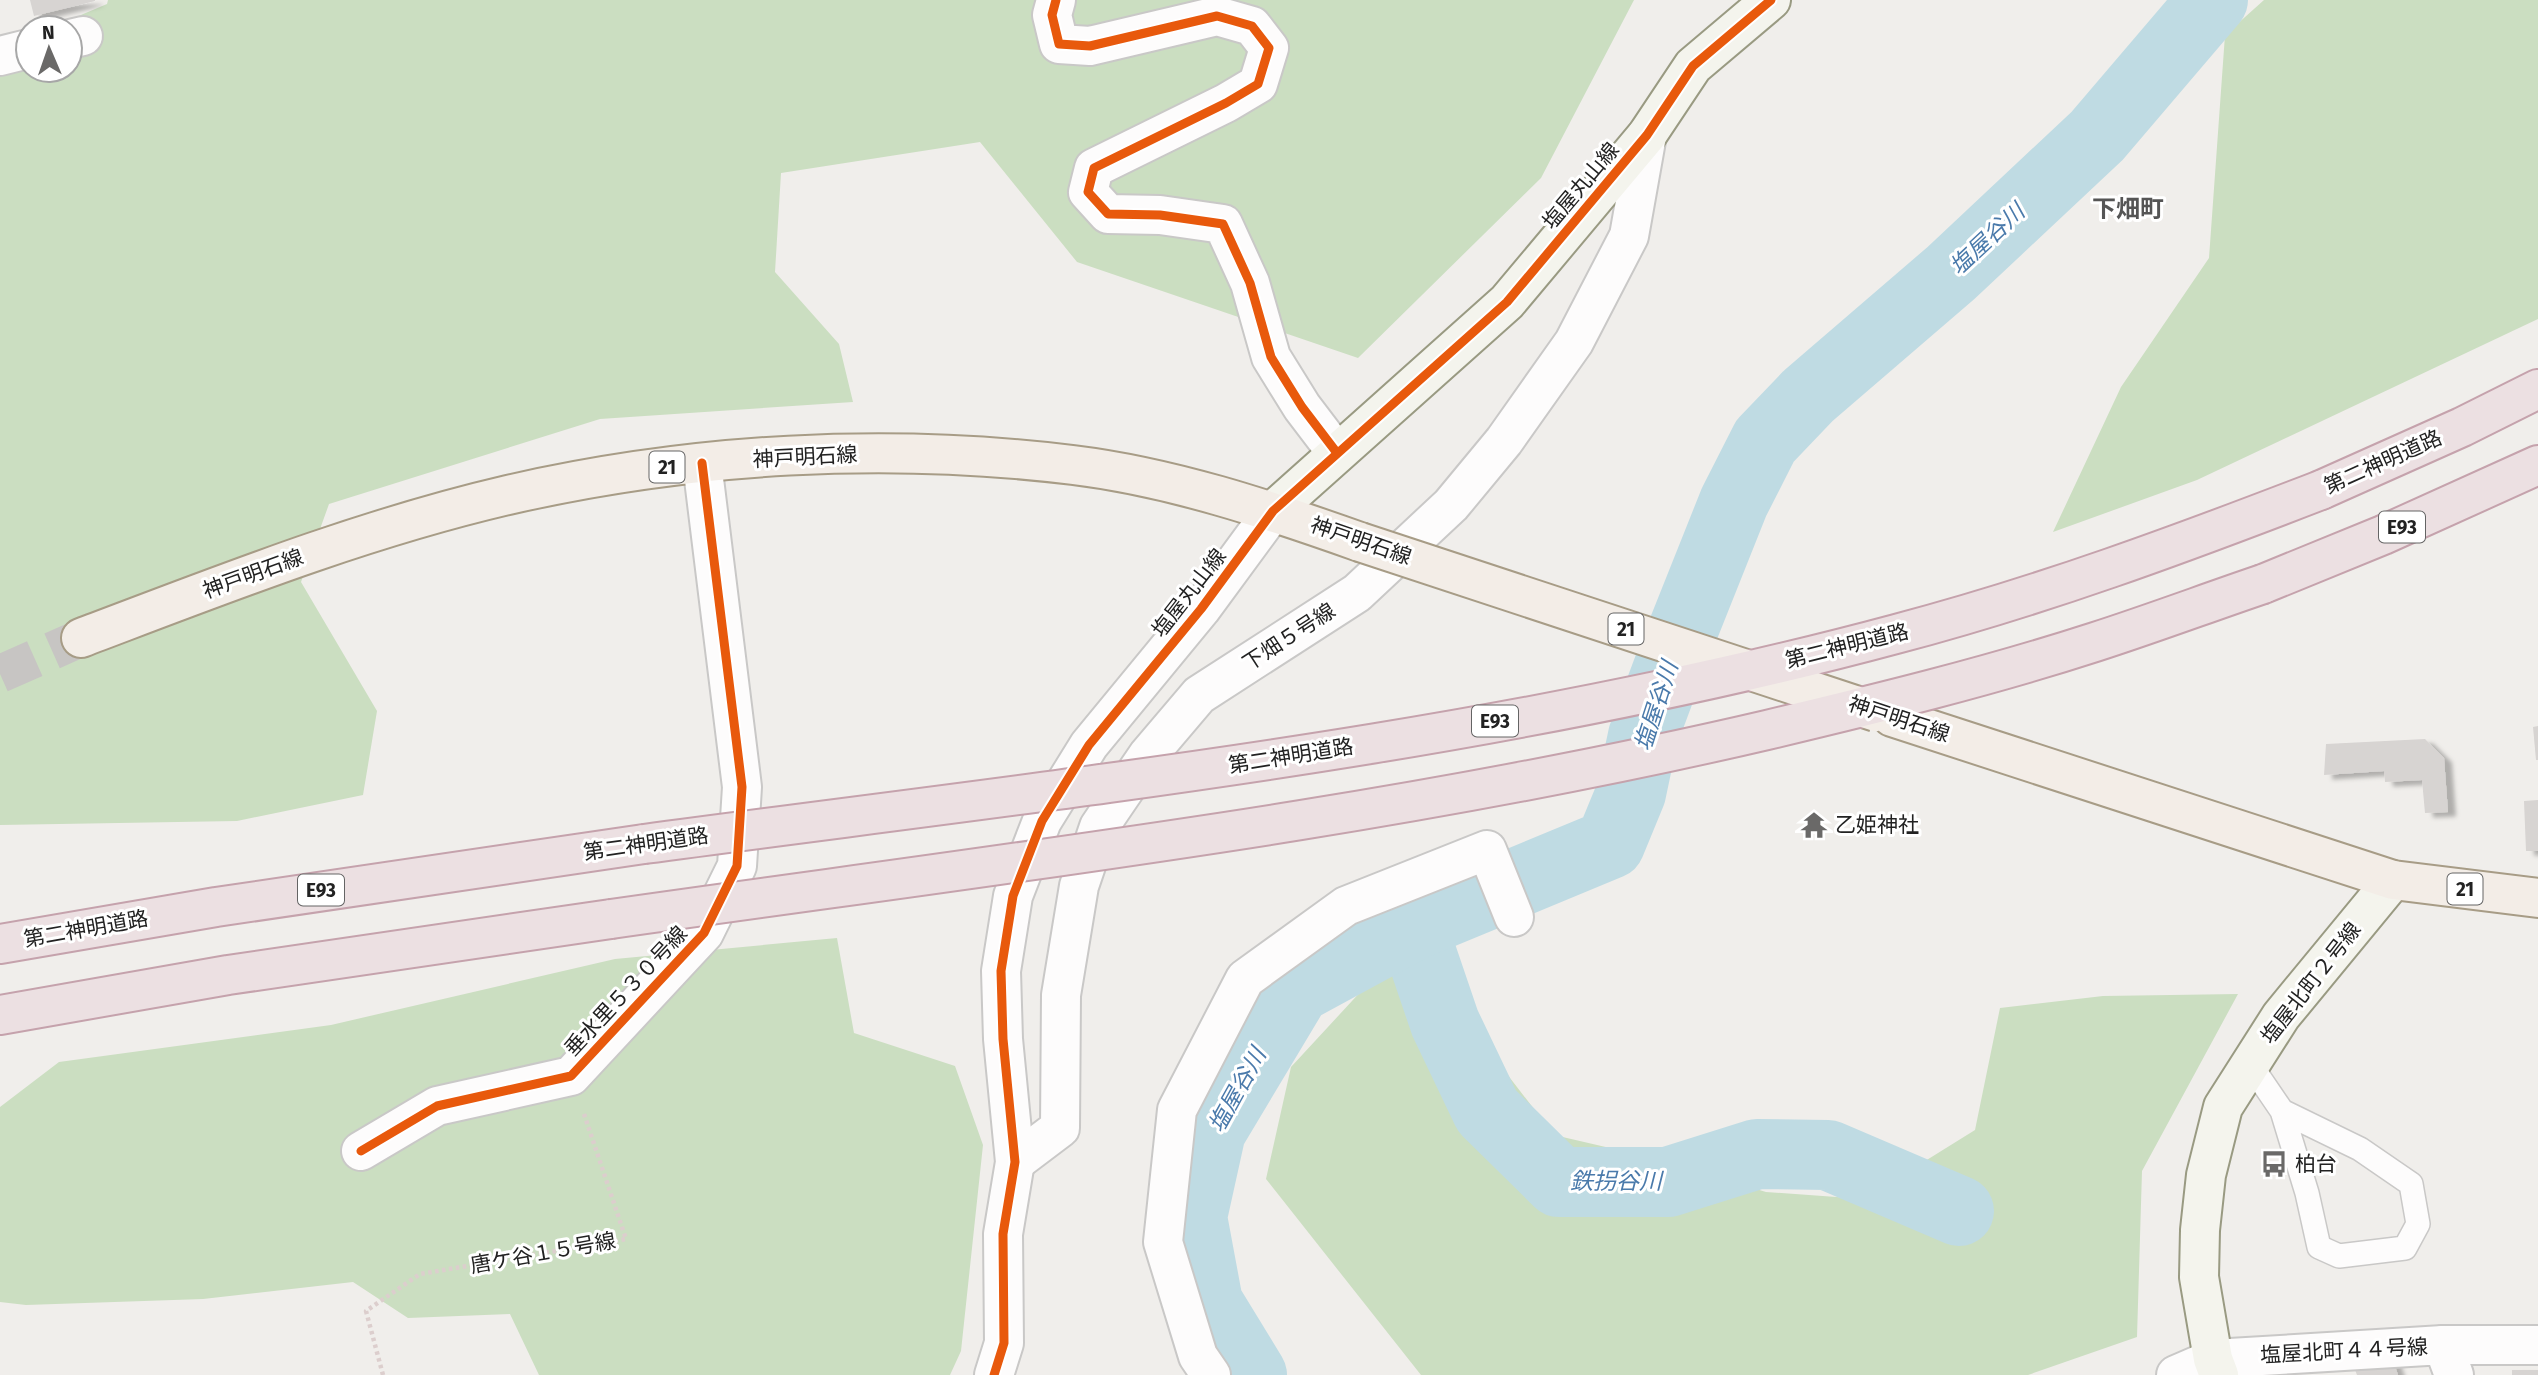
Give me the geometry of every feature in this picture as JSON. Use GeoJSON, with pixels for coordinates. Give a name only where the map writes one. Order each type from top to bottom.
{"type":"FeatureCollection","features":[{"type":"Feature","properties":{"kind":"highway","name":"第二神明道路"},"geometry":{"type":"LineString","coordinates":[[5,943],[269,898],[644,844],[1228,766],[1433,733],[1735,674],[1898,634],[2052,588],[2189,541],[2321,490],[2462,427],[2538,389]]}},
{"type":"Feature","properties":{"kind":"highway","name":"E93"},"geometry":{"type":"LineString","coordinates":[[0,1015],[228,975],[1224,831],[1425,799],[1766,730],[1930,689],[2093,643],[2263,584],[2383,535],[2538,465]]}},
{"type":"Feature","properties":{"kind":"highway"},"geometry":{"type":"LineString","coordinates":[[0,1032],[228,975]]}},
{"type":"Feature","properties":{"kind":"main road","name":"神戸明石線"},"geometry":{"type":"LineString","coordinates":[[81,638],[380,530],[519,493],[606,475],[702,463],[888,453],[984,457],[1087,468],[1174,484],[1273,511],[1360,542],[2393,880],[2538,898]]}},
{"type":"Feature","properties":{"kind":"street"},"geometry":{"type":"LineString","coordinates":[[1056,0],[1052,15],[1059,44],[1090,46],[1217,16],[1252,26],[1269,48],[1258,84],[1226,103],[1094,168],[1088,191],[1108,214],[1160,215],[1223,224],[1250,283],[1271,357],[1302,407],[1337,453]]}},
{"type":"Feature","properties":{"kind":"street","name":"塩屋丸山線"},"geometry":{"type":"LineString","coordinates":[[994,1375],[1004,1343],[1003,1234],[1015,1162],[1003,1039],[1001,971],[1013,896],[1042,821],[1089,745],[1201,609],[1273,511],[1507,302],[1647,135],[1693,66],[1771,0]]}},
{"type":"Feature","properties":{"kind":"street","name":"下畑５号線"},"geometry":{"type":"LineString","coordinates":[[1015,1162],[1060,1128],[1061,995],[1079,886],[1098,827],[1149,755],[1199,695],[1357,593],[1451,505],[1504,441],[1574,342],[1629,236],[1647,135]]}},
{"type":"Feature","properties":{"kind":"street","name":"垂水里５３０号線"},"geometry":{"type":"LineString","coordinates":[[361,1151],[437,1106],[571,1076],[704,933],[737,866],[742,787],[702,463]]}},
{"type":"Feature","properties":{"kind":"street"},"geometry":{"type":"LineString","coordinates":[[1211,1375],[1198,1356],[1163,1242],[1177,1110],[1245,979],[1346,906],[1487,850],[1514,917]]}},
{"type":"Feature","properties":{"kind":"street","name":"塩屋北町２号線"},"geometry":{"type":"LineString","coordinates":[[2216,1367],[2199,1277],[2200,1230],[2206,1175],[2222,1107],[2281,1016],[2393,880]]}},
{"type":"Feature","properties":{"kind":"street","name":"塩屋北町４４号線"},"geometry":{"type":"LineString","coordinates":[[2176,1375],[2216,1367],[2448,1360],[2538,1345]]}},
{"type":"Feature","properties":{"kind":"lane"},"geometry":{"type":"LineString","coordinates":[[2250,1064],[2282,1111],[2307,1193],[2319,1247],[2339,1256],[2405,1248],[2418,1224],[2411,1184],[2360,1149],[2282,1111]]}},
{"type":"Feature","properties":{"kind":"green space"},"geometry":{"type":"Polygon","coordinates":[[[108,0],[1634,0],[1541,178],[1358,358],[1077,262],[980,142],[781,173],[775,272],[839,344],[853,402],[600,419],[329,504],[301,582],[377,711],[363,795],[237,821],[0,825],[0,49],[14,43],[14,84],[84,84],[83,14],[107,4],[108,0]]]}},
{"type":"Feature","properties":{"kind":"green space"},"geometry":{"type":"Polygon","coordinates":[[[2264,0],[2538,0],[2538,319],[2197,480],[2053,532],[2121,387],[2209,258],[2225,35],[2264,0]]]}},
{"type":"Feature","properties":{"kind":"green space"},"geometry":{"type":"Polygon","coordinates":[[[837,938],[854,1033],[955,1066],[983,1145],[961,1351],[950,1375],[539,1375],[510,1314],[408,1318],[353,1282],[203,1299],[26,1305],[0,1302],[0,1107],[59,1062],[331,1025],[615,959],[837,938]]]}},
{"type":"Feature","properties":{"kind":"green space"},"geometry":{"type":"Polygon","coordinates":[[[1448,950],[1490,1052],[1554,1135],[1653,1158],[1766,1192],[1864,1199],[1975,1130],[2000,1008],[2103,996],[2238,994],[2142,1171],[2137,1337],[2028,1375],[1421,1375],[1266,1179],[1291,1067],[1376,975],[1448,950]]]}},
{"type":"Feature","properties":{"kind":"building"},"geometry":{"type":"Polygon","coordinates":[[[30,0],[95,0],[42,14],[34,14],[30,0]]]}},
{"type":"Feature","properties":{"kind":"building"},"geometry":{"type":"Polygon","coordinates":[[[2538,726],[2538,760],[2536,760],[2533,727],[2538,726]]]}},
{"type":"Feature","properties":{"kind":"building"},"geometry":{"type":"Polygon","coordinates":[[[2425,739],[2444,758],[2448,812],[2425,813],[2422,780],[2385,782],[2384,771],[2324,775],[2326,744],[2425,739]]]}},
{"type":"Feature","properties":{"kind":"building"},"geometry":{"type":"Polygon","coordinates":[[[2538,800],[2538,851],[2526,851],[2524,801],[2538,800]]]}},
{"type":"Feature","properties":{"kind":"building"},"geometry":{"type":"Polygon","coordinates":[[[2389,1349],[2398,1375],[2357,1375],[2352,1362],[2389,1349]]]}},
{"type":"Feature","properties":{"kind":"building"},"geometry":{"type":"Polygon","coordinates":[[[2512,1370],[2538,1370],[2538,1375],[2512,1375],[2512,1370]]]}},
{"type":"Feature","properties":{"kind":"waterway","name":"塩屋谷川"},"geometry":{"type":"LineString","coordinates":[[1252,1375],[1208,1303],[1192,1217],[1211,1131],[1296,989],[1412,926],[1610,844],[1631,793],[1643,736],[1675,650],[1734,502],[1765,441],[1808,396],[1951,273],[2097,136],[2213,0]]}},
{"type":"Feature","properties":{"kind":"waterway","name":"鉄拐谷川"},"geometry":{"type":"LineString","coordinates":[[1412,926],[1445,1023],[1487,1111],[1559,1182],[1668,1182],[1757,1154],[1828,1155],[1959,1211]]}},
{"type":"Feature","properties":{"kind":"tunnel"},"geometry":{"type":"LineString","coordinates":[[0,674],[81,638]]}},
{"type":"Feature","properties":{"kind":"cycle path"},"geometry":{"type":"LineString","coordinates":[[1056,0],[1052,15],[1059,44],[1090,46],[1217,16],[1252,26],[1269,48],[1258,84],[1226,103],[1094,168],[1088,192],[1108,214],[1160,215],[1223,224],[1250,283],[1271,357],[1302,407],[1337,453]]}},
{"type":"Feature","properties":{"kind":"cycle path"},"geometry":{"type":"LineString","coordinates":[[994,1375],[1004,1343],[1003,1234],[1015,1162],[1003,1039],[1001,971],[1013,896],[1042,821],[1089,745],[1201,609],[1273,511],[1507,302],[1647,135],[1693,66],[1771,0]]}},
{"type":"Feature","properties":{"kind":"cycle path"},"geometry":{"type":"LineString","coordinates":[[361,1151],[437,1106],[571,1076],[704,933],[737,866],[742,787],[702,463]]}},
{"type":"Feature","properties":{"kind":"place","name":"乙姫神社"},"geometry":{"type":"Point","coordinates":[1814,825]}},
{"type":"Feature","properties":{"kind":"place","name":"柏台"},"geometry":{"type":"Point","coordinates":[2274,1164]}},
{"type":"Feature","properties":{"kind":"district","name":"下畑町"},"geometry":{"type":"Point","coordinates":[2128,209]}}]}
